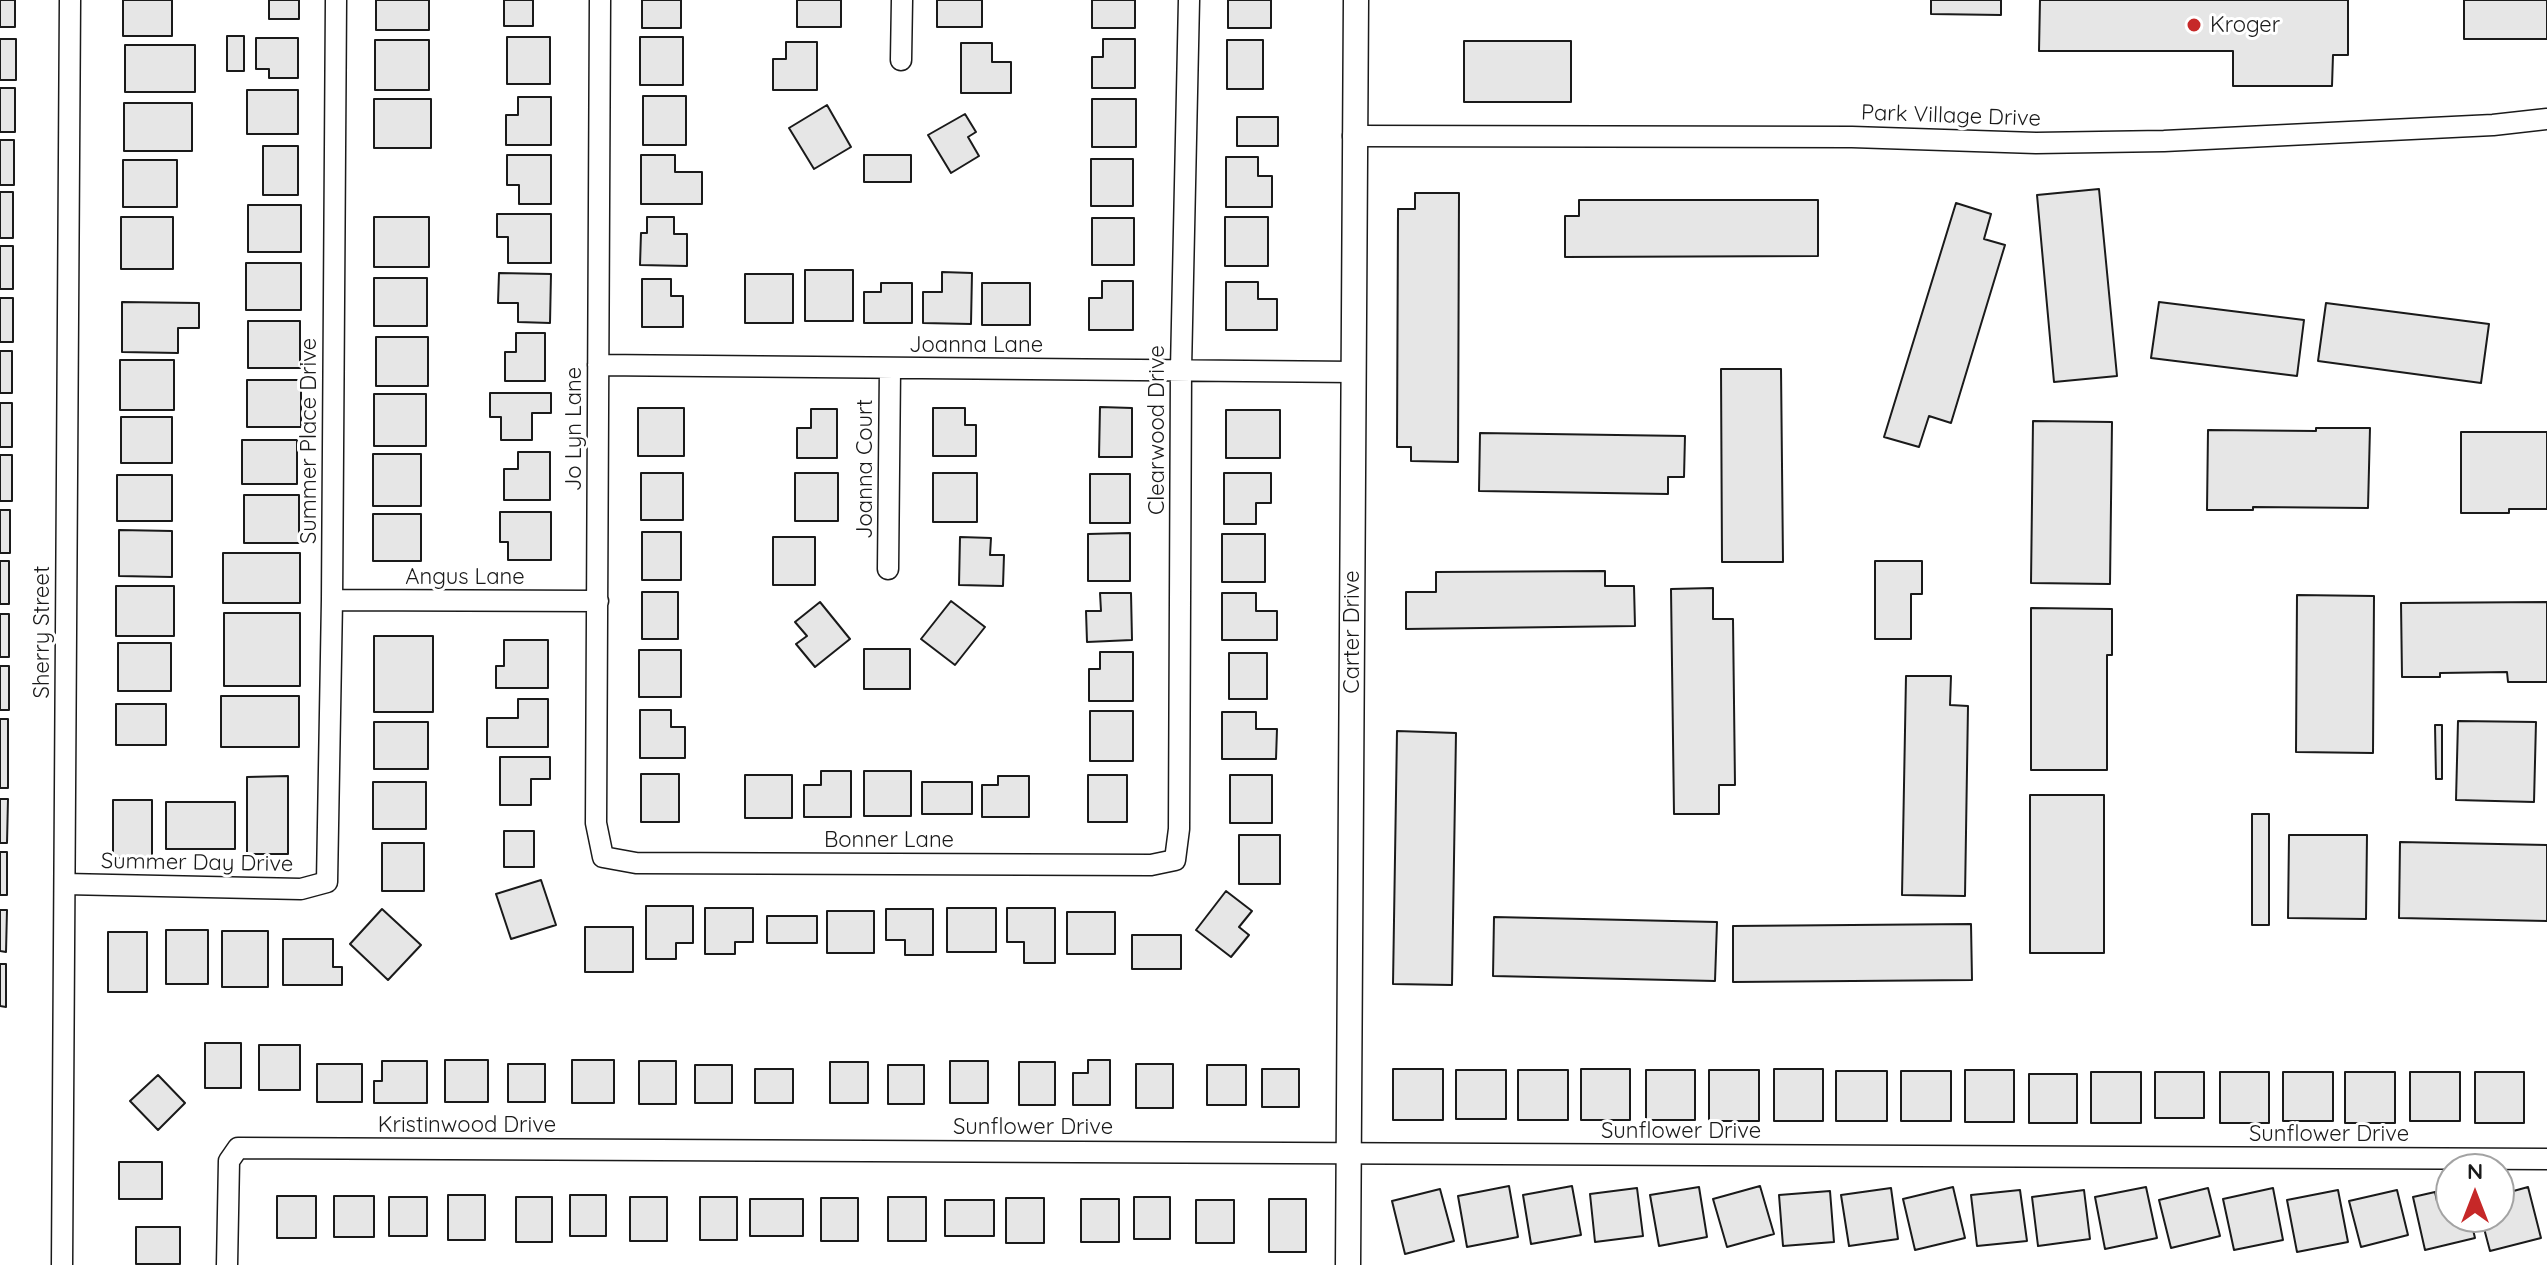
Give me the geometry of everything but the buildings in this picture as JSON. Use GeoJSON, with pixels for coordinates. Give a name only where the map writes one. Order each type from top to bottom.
{"type":"FeatureCollection","features":[{"type":"Feature","properties":{"kind":"street","name":"Sherry Street"},"geometry":{"type":"LineString","coordinates":[[62,1265],[70,0]]}},
{"type":"Feature","properties":{"kind":"street","name":"Summer Place Drive"},"geometry":{"type":"LineString","coordinates":[[327,882],[336,0]]}},
{"type":"Feature","properties":{"kind":"street","name":"Jo Lyn Lane"},"geometry":{"type":"LineString","coordinates":[[600,0],[596,823],[603,857]]}},
{"type":"Feature","properties":{"kind":"street"},"geometry":{"type":"LineString","coordinates":[[901,60],[902,0]]}},
{"type":"Feature","properties":{"kind":"street","name":"Clearwood Drive"},"geometry":{"type":"LineString","coordinates":[[1175,860],[1179,829],[1181,369],[1189,0]]}},
{"type":"Feature","properties":{"kind":"street","name":"Carter Drive"},"geometry":{"type":"LineString","coordinates":[[1348,1265],[1356,0]]}},
{"type":"Feature","properties":{"kind":"street","name":"Park Village Drive"},"geometry":{"type":"LineString","coordinates":[[1353,136],[1852,137],[2068,143],[2493,125],[2547,119]]}},
{"type":"Feature","properties":{"kind":"street","name":"Joanna Lane"},"geometry":{"type":"LineString","coordinates":[[598,365],[1354,372]]}},
{"type":"Feature","properties":{"kind":"street","name":"Joanna Court"},"geometry":{"type":"LineString","coordinates":[[888,569],[890,369]]}},
{"type":"Feature","properties":{"kind":"street","name":"Angus Lane"},"geometry":{"type":"LineString","coordinates":[[332,600],[598,601]]}},
{"type":"Feature","properties":{"kind":"street","name":"Bonner Lane"},"geometry":{"type":"LineString","coordinates":[[603,857],[652,863],[1151,865],[1175,860]]}},
{"type":"Feature","properties":{"kind":"street","name":"Summer Day Drive"},"geometry":{"type":"LineString","coordinates":[[65,884],[301,889],[327,882]]}},
{"type":"Feature","properties":{"kind":"street","name":"Kristinwood Drive"},"geometry":{"type":"LineString","coordinates":[[227,1265],[229,1161],[238,1148],[815,1150]]}},
{"type":"Feature","properties":{"kind":"street","name":"Sunflower Drive"},"geometry":{"type":"LineString","coordinates":[[815,1150],[2547,1159]]}},
{"type":"Feature","properties":{"kind":"place","name":"Kroger"},"geometry":{"type":"Point","coordinates":[2194,25]}}]}
